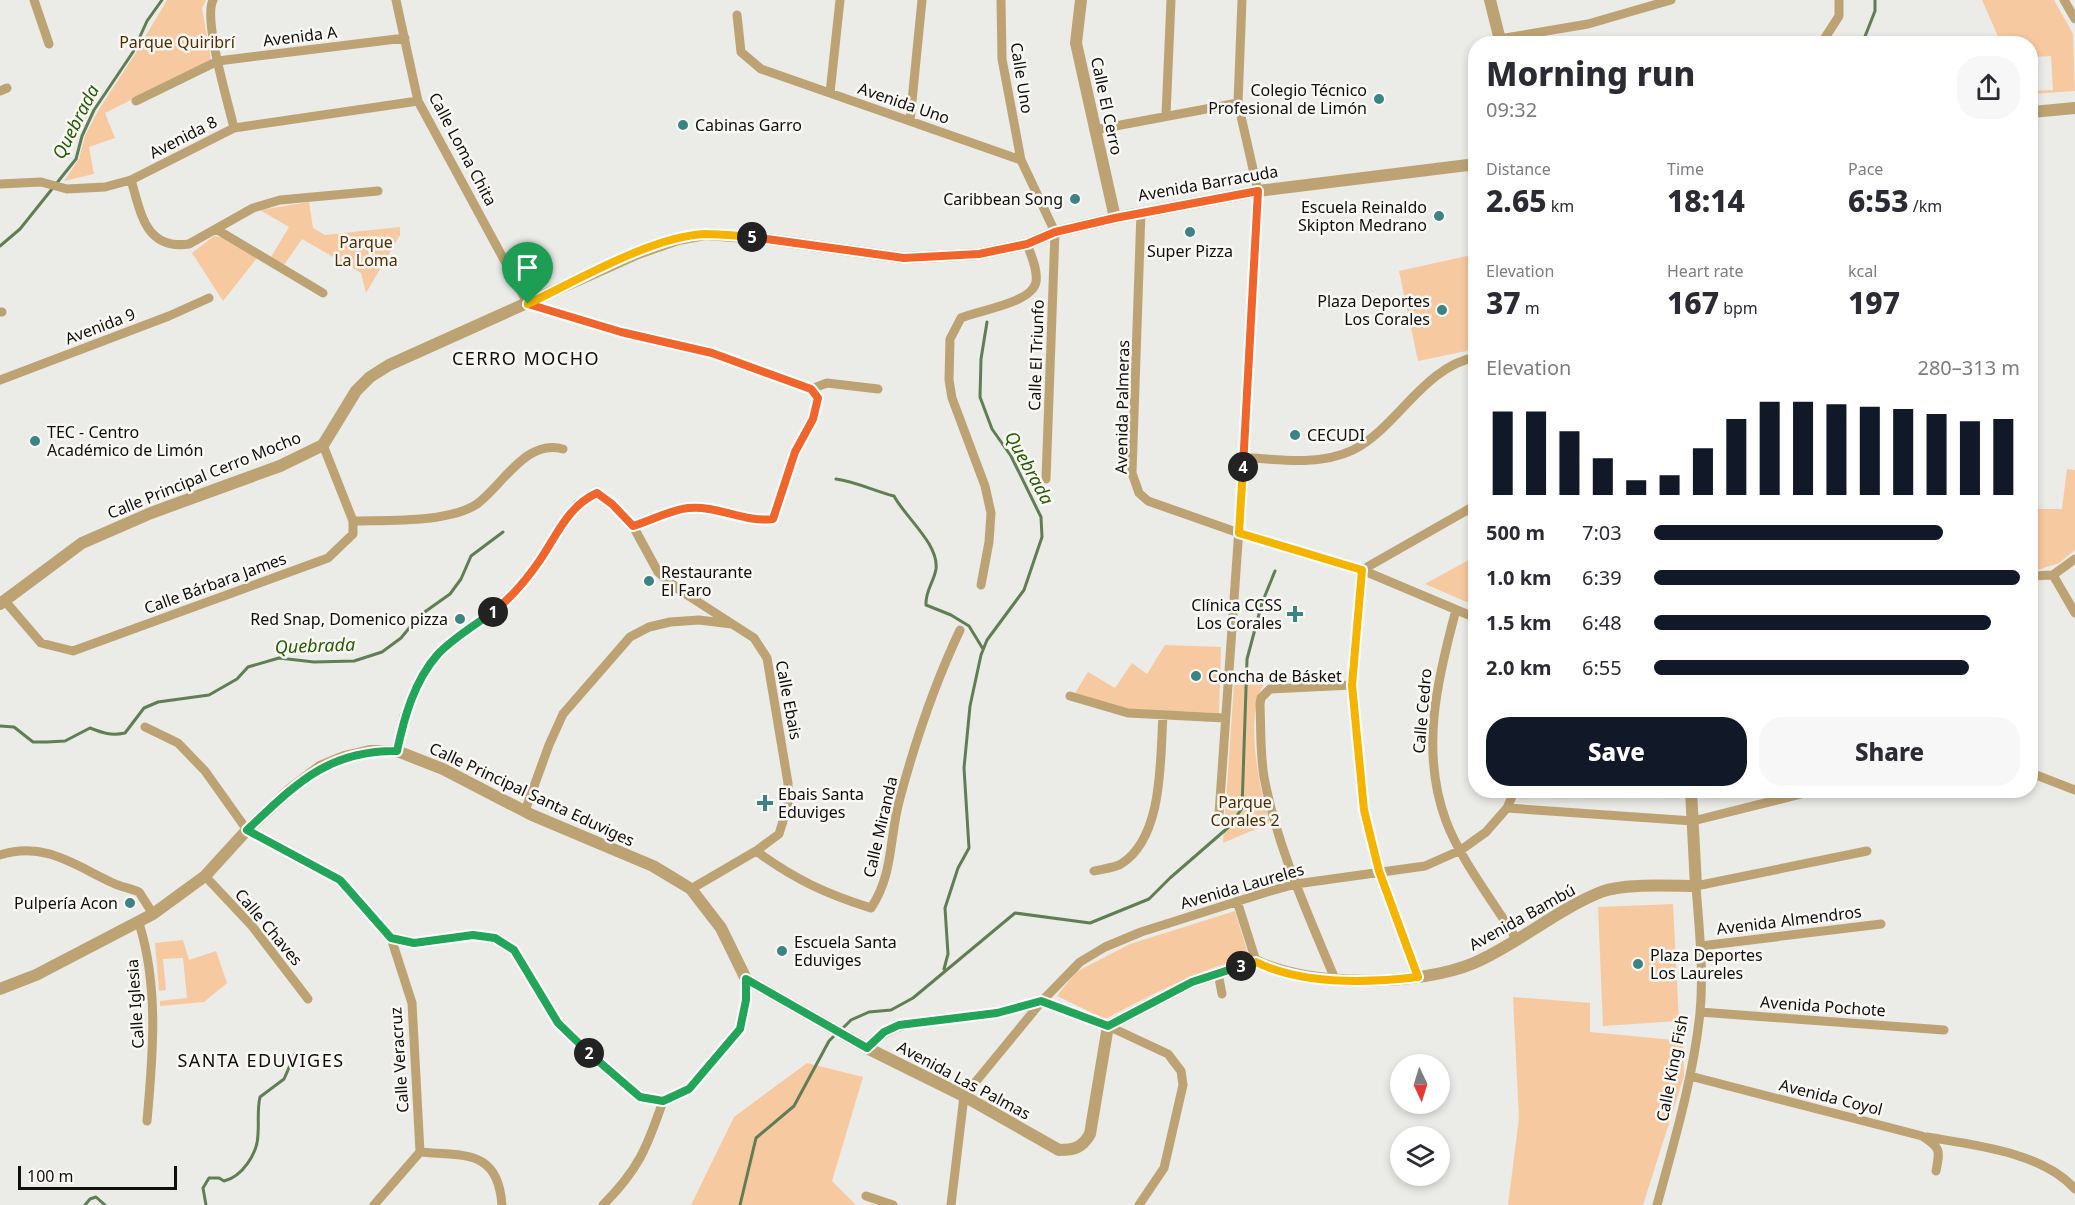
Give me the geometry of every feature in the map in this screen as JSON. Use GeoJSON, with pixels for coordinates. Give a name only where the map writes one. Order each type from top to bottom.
{"type":"FeatureCollection","features":[{"type":"Feature","properties":{"kind":"street"},"geometry":{"type":"LineString","coordinates":[[34,0],[50,44]]}},
{"type":"Feature","properties":{"kind":"street"},"geometry":{"type":"LineString","coordinates":[[213,0],[209,8],[218,61],[234,128]]}},
{"type":"Feature","properties":{"kind":"street","name":"Calle Loma Chita"},"geometry":{"type":"LineString","coordinates":[[396,0],[418,101],[528,304]]}},
{"type":"Feature","properties":{"kind":"street"},"geometry":{"type":"LineString","coordinates":[[830,93],[840,0]]}},
{"type":"Feature","properties":{"kind":"street"},"geometry":{"type":"LineString","coordinates":[[910,121],[922,0]]}},
{"type":"Feature","properties":{"kind":"street","name":"Calle Uno"},"geometry":{"type":"LineString","coordinates":[[1001,0],[1002,59],[1021,160]]}},
{"type":"Feature","properties":{"kind":"street","name":"Calle El Cerro"},"geometry":{"type":"LineString","coordinates":[[1081,0],[1076,43],[1115,218]]}},
{"type":"Feature","properties":{"kind":"street"},"geometry":{"type":"LineString","coordinates":[[1166,115],[1171,0]]}},
{"type":"Feature","properties":{"kind":"street"},"geometry":{"type":"LineString","coordinates":[[1219,814],[1244,457],[1258,191],[1238,103],[1242,0]]}},
{"type":"Feature","properties":{"kind":"street"},"geometry":{"type":"LineString","coordinates":[[1490,0],[1499,36]]}},
{"type":"Feature","properties":{"kind":"street"},"geometry":{"type":"LineString","coordinates":[[1526,36],[1588,24],[1671,0]]}},
{"type":"Feature","properties":{"kind":"street"},"geometry":{"type":"LineString","coordinates":[[1826,36],[1839,16],[1839,0]]}},
{"type":"Feature","properties":{"kind":"street"},"geometry":{"type":"LineString","coordinates":[[2064,0],[2075,19]]}},
{"type":"Feature","properties":{"kind":"street","name":"Avenida Uno"},"geometry":{"type":"LineString","coordinates":[[737,15],[741,52],[748,61],[761,69],[1021,160]]}},
{"type":"Feature","properties":{"kind":"street","name":"Avenida A"},"geometry":{"type":"LineString","coordinates":[[136,101],[218,61],[405,38]]}},
{"type":"Feature","properties":{"kind":"street","name":"Avenida 8"},"geometry":{"type":"LineString","coordinates":[[0,184],[41,182],[67,189],[89,189],[131,180],[234,128],[418,101]]}},
{"type":"Feature","properties":{"kind":"street"},"geometry":{"type":"LineString","coordinates":[[1094,130],[1238,103]]}},
{"type":"Feature","properties":{"kind":"street"},"geometry":{"type":"LineString","coordinates":[[2038,111],[2075,108]]}},
{"type":"Feature","properties":{"kind":"street"},"geometry":{"type":"LineString","coordinates":[[1021,160],[1055,232]]}},
{"type":"Feature","properties":{"kind":"street","name":"Avenida Barracuda"},"geometry":{"type":"LineString","coordinates":[[1055,232],[1141,212],[1258,191],[1468,165]]}},
{"type":"Feature","properties":{"kind":"street"},"geometry":{"type":"LineString","coordinates":[[131,180],[149,232],[160,240],[178,245],[189,244],[253,208],[280,200],[378,191]]}},
{"type":"Feature","properties":{"kind":"street","name":"Avenida Palmeras"},"geometry":{"type":"LineString","coordinates":[[1141,212],[1132,473],[1139,493],[1148,501],[1239,533],[1362,570],[1468,615]]}},
{"type":"Feature","properties":{"kind":"street"},"geometry":{"type":"LineString","coordinates":[[216,229],[323,293]]}},
{"type":"Feature","properties":{"kind":"street","name":"Calle Principal Cerro Mocho"},"geometry":{"type":"LineString","coordinates":[[3,603],[82,543],[151,513],[280,466],[323,445],[356,392],[370,377],[389,365],[638,253],[678,239],[705,234],[759,238],[904,258],[979,254],[1027,244],[1055,232]]}},
{"type":"Feature","properties":{"kind":"street","name":"Calle El Triunfo"},"geometry":{"type":"LineString","coordinates":[[1046,479],[1055,232]]}},
{"type":"Feature","properties":{"kind":"street"},"geometry":{"type":"LineString","coordinates":[[981,585],[989,542],[991,513],[986,486],[952,398],[950,339],[961,318],[1021,300],[1032,289],[1036,281],[1027,244]]}},
{"type":"Feature","properties":{"kind":"street","name":"Avenida 9"},"geometry":{"type":"LineString","coordinates":[[0,380],[169,316],[209,298]]}},
{"type":"Feature","properties":{"kind":"street"},"geometry":{"type":"LineString","coordinates":[[528,304],[621,332],[712,353],[811,389],[818,398],[813,419],[795,452],[773,519],[760,521],[720,511],[687,508],[633,526]]}},
{"type":"Feature","properties":{"kind":"street"},"geometry":{"type":"LineString","coordinates":[[1244,457],[1289,460],[1324,458],[1351,451],[1373,437],[1437,375],[1468,359]]}},
{"type":"Feature","properties":{"kind":"street"},"geometry":{"type":"LineString","coordinates":[[811,389],[827,383],[878,389]]}},
{"type":"Feature","properties":{"kind":"street"},"geometry":{"type":"LineString","coordinates":[[323,445],[353,521],[436,518],[466,508],[476,504],[517,464],[540,449],[563,449]]}},
{"type":"Feature","properties":{"kind":"street","name":"Calle Ebais"},"geometry":{"type":"LineString","coordinates":[[397,751],[404,716],[421,679],[438,654],[502,605],[521,585],[577,504],[597,493],[612,504],[633,526],[658,572],[678,589],[754,638],[767,658],[788,783],[788,805],[783,826],[779,834],[756,851],[691,889]]}},
{"type":"Feature","properties":{"kind":"street"},"geometry":{"type":"LineString","coordinates":[[1418,977],[1379,871],[1364,810],[1352,685],[1362,570],[1468,510]]}},
{"type":"Feature","properties":{"kind":"street","name":"Calle Bárbara James"},"geometry":{"type":"LineString","coordinates":[[3,603],[41,643],[57,649],[74,651],[328,558],[353,534],[353,521]]}},
{"type":"Feature","properties":{"kind":"street"},"geometry":{"type":"LineString","coordinates":[[2038,576],[2053,575],[2075,559]]}},
{"type":"Feature","properties":{"kind":"street"},"geometry":{"type":"LineString","coordinates":[[2053,575],[2075,613]]}},
{"type":"Feature","properties":{"kind":"street","name":"Calle Cedro"},"geometry":{"type":"LineString","coordinates":[[1456,610],[1438,675],[1432,759],[1436,789],[1447,824],[1517,940]]}},
{"type":"Feature","properties":{"kind":"street"},"geometry":{"type":"LineString","coordinates":[[525,811],[563,714],[630,637],[649,627],[670,622],[699,620],[735,624]]}},
{"type":"Feature","properties":{"kind":"street","name":"Calle Miranda"},"geometry":{"type":"LineString","coordinates":[[756,851],[786,873],[826,894],[871,908],[879,896],[890,863],[899,800],[945,661],[960,630]]}},
{"type":"Feature","properties":{"kind":"street"},"geometry":{"type":"LineString","coordinates":[[1335,980],[1296,884],[1264,777],[1261,698],[1270,690],[1280,688],[1352,685]]}},
{"type":"Feature","properties":{"kind":"street"},"geometry":{"type":"LineString","coordinates":[[1070,696],[1118,711],[1225,718]]}},
{"type":"Feature","properties":{"kind":"street"},"geometry":{"type":"LineString","coordinates":[[1094,871],[1121,864],[1140,844],[1154,818],[1163,715]]}},
{"type":"Feature","properties":{"kind":"street"},"geometry":{"type":"LineString","coordinates":[[145,727],[178,743],[205,771],[247,830]]}},
{"type":"Feature","properties":{"kind":"street","name":"Calle Principal Santa Eduviges"},"geometry":{"type":"LineString","coordinates":[[0,989],[36,975],[153,914],[205,876],[247,830],[291,789],[320,767],[344,757],[370,751],[397,751],[443,769],[525,811],[653,866],[691,889],[721,928],[746,979]]}},
{"type":"Feature","properties":{"kind":"street"},"geometry":{"type":"LineString","coordinates":[[2038,776],[2075,790]]}},
{"type":"Feature","properties":{"kind":"street","name":"Avenida Laureles"},"geometry":{"type":"LineString","coordinates":[[964,1096],[1041,1001],[1080,962],[1105,947],[1237,901],[1296,884],[1425,866],[1461,850],[1486,832],[1507,808],[1511,798]]}},
{"type":"Feature","properties":{"kind":"street","name":"Calle King Fish"},"geometry":{"type":"LineString","coordinates":[[1657,1205],[1690,1076],[1700,1012],[1701,946],[1692,798]]}},
{"type":"Feature","properties":{"kind":"street"},"geometry":{"type":"LineString","coordinates":[[1507,808],[1693,821],[1785,798]]}},
{"type":"Feature","properties":{"kind":"street","name":"Calle Veracruz"},"geometry":{"type":"LineString","coordinates":[[247,830],[340,880],[391,938],[412,1003],[420,1152]]}},
{"type":"Feature","properties":{"kind":"street"},"geometry":{"type":"LineString","coordinates":[[0,855],[28,850],[43,851],[73,861],[115,884],[139,892],[153,914]]}},
{"type":"Feature","properties":{"kind":"street","name":"Avenida Bambú"},"geometry":{"type":"LineString","coordinates":[[1256,962],[1269,968],[1335,980],[1418,977],[1473,963],[1603,891],[1653,886],[1696,886],[1867,851]]}},
{"type":"Feature","properties":{"kind":"street","name":"Calle Chaves"},"geometry":{"type":"LineString","coordinates":[[205,876],[252,926],[308,999]]}},
{"type":"Feature","properties":{"kind":"street"},"geometry":{"type":"LineString","coordinates":[[1108,1026],[1167,994],[1256,962],[1237,901]]}},
{"type":"Feature","properties":{"kind":"street","name":"Calle Iglesia"},"geometry":{"type":"LineString","coordinates":[[139,923],[148,957],[154,1046],[147,1121]]}},
{"type":"Feature","properties":{"kind":"street","name":"Avenida Almendros"},"geometry":{"type":"LineString","coordinates":[[1701,946],[1881,924]]}},
{"type":"Feature","properties":{"kind":"street"},"geometry":{"type":"LineString","coordinates":[[391,938],[414,943],[473,935],[495,938],[503,942],[514,950],[558,1023],[584,1049],[640,1097],[663,1101],[689,1089],[740,1029],[746,1000],[746,979]]}},
{"type":"Feature","properties":{"kind":"street"},"geometry":{"type":"LineString","coordinates":[[1218,974],[1222,994]]}},
{"type":"Feature","properties":{"kind":"street","name":"Avenida Las Palmas"},"geometry":{"type":"LineString","coordinates":[[746,979],[867,1048],[964,1096],[1059,1150],[1075,1150],[1085,1143],[1090,1134],[1108,1026]]}},
{"type":"Feature","properties":{"kind":"street"},"geometry":{"type":"LineString","coordinates":[[867,1048],[884,1032],[899,1025],[997,1013],[1041,1001],[1108,1026],[1168,1054],[1181,1071],[1183,1085],[1164,1168],[1139,1205]]}},
{"type":"Feature","properties":{"kind":"street","name":"Avenida Pochote"},"geometry":{"type":"LineString","coordinates":[[1700,1012],[1944,1030]]}},
{"type":"Feature","properties":{"kind":"street","name":"Avenida Coyol"},"geometry":{"type":"LineString","coordinates":[[1690,1076],[1922,1136],[1982,1146],[2041,1164],[2066,1179],[2075,1189]]}},
{"type":"Feature","properties":{"kind":"street"},"geometry":{"type":"LineString","coordinates":[[951,1205],[964,1096]]}},
{"type":"Feature","properties":{"kind":"street"},"geometry":{"type":"LineString","coordinates":[[603,1205],[628,1180],[641,1160],[663,1101]]}},
{"type":"Feature","properties":{"kind":"street"},"geometry":{"type":"LineString","coordinates":[[1922,1136],[1936,1145],[1940,1153],[1936,1171]]}},
{"type":"Feature","properties":{"kind":"street"},"geometry":{"type":"LineString","coordinates":[[374,1205],[420,1152],[473,1157],[487,1164],[499,1180],[502,1205]]}},
{"type":"Feature","properties":{"kind":"street"},"geometry":{"type":"LineString","coordinates":[[866,1196],[893,1205]]}},
{"type":"Feature","properties":{"kind":"green space","name":"Parque Quiribrí"},"geometry":{"type":"Polygon","coordinates":[[[167,0],[206,0],[202,8],[211,60],[105,113],[115,138],[89,147],[94,174],[64,181],[79,159],[85,136],[98,111],[167,0]]]}},
{"type":"Feature","properties":{"kind":"green space"},"geometry":{"type":"Polygon","coordinates":[[[1982,0],[2054,0],[2073,34],[2075,91],[2038,94],[2038,91],[2053,90],[2051,56],[2038,57],[2038,36],[1998,36],[1982,0]]]}},
{"type":"Feature","properties":{"kind":"green space","name":"Parque La Loma"},"geometry":{"type":"Polygon","coordinates":[[[309,202],[313,228],[325,235],[400,227],[400,235],[366,293],[361,273],[302,239],[284,265],[271,257],[289,227],[260,210],[309,202]]]}},
{"type":"Feature","properties":{"kind":"green space"},"geometry":{"type":"Polygon","coordinates":[[[214,236],[222,237],[257,258],[223,301],[192,253],[214,236]]]}},
{"type":"Feature","properties":{"kind":"green space","name":"Plaza Deportes Los Corales"},"geometry":{"type":"Polygon","coordinates":[[[1468,256],[1468,351],[1418,361],[1399,271],[1468,256]]]}},
{"type":"Feature","properties":{"kind":"green space"},"geometry":{"type":"Polygon","coordinates":[[[2067,469],[2075,470],[2075,550],[2059,563],[2038,570],[2038,509],[2062,509],[2067,469]]]}},
{"type":"Feature","properties":{"kind":"green space"},"geometry":{"type":"Polygon","coordinates":[[[1468,560],[1468,603],[1425,584],[1468,560]]]}},
{"type":"Feature","properties":{"kind":"green space"},"geometry":{"type":"Polygon","coordinates":[[[1165,645],[1221,647],[1219,713],[1127,709],[1074,695],[1088,672],[1115,688],[1132,663],[1147,674],[1165,645]]]}},
{"type":"Feature","properties":{"kind":"green space","name":"Parque Corales 2"},"geometry":{"type":"Polygon","coordinates":[[[1264,684],[1258,697],[1254,732],[1258,772],[1270,823],[1223,843],[1234,685],[1264,684]]]}},
{"type":"Feature","properties":{"kind":"green space","name":"Plaza Deportes Los Laureles"},"geometry":{"type":"Polygon","coordinates":[[[1673,904],[1679,1021],[1603,1026],[1598,907],[1673,904]]]}},
{"type":"Feature","properties":{"kind":"green space"},"geometry":{"type":"Polygon","coordinates":[[[1235,911],[1249,957],[1193,976],[1105,1019],[1057,996],[1076,972],[1130,944],[1235,911]]]}},
{"type":"Feature","properties":{"kind":"green space"},"geometry":{"type":"Polygon","coordinates":[[[183,940],[189,960],[216,951],[227,983],[204,1002],[160,1006],[160,1001],[187,998],[183,958],[163,959],[166,990],[159,991],[155,943],[183,940]]]}},
{"type":"Feature","properties":{"kind":"green space"},"geometry":{"type":"Polygon","coordinates":[[[1513,997],[1590,1003],[1590,1032],[1683,1041],[1684,1076],[1643,1205],[1508,1205],[1519,1118],[1513,997]]]}},
{"type":"Feature","properties":{"kind":"green space"},"geometry":{"type":"Polygon","coordinates":[[[807,1063],[863,1077],[832,1181],[856,1205],[691,1205],[734,1117],[807,1063]]]}},
{"type":"Feature","properties":{"kind":"waterway","name":"Quebrada"},"geometry":{"type":"LineString","coordinates":[[0,246],[20,229],[76,159],[82,136],[94,110],[133,52],[147,21],[162,0]]}},
{"type":"Feature","properties":{"kind":"waterway","name":"Quebrada"},"geometry":{"type":"LineString","coordinates":[[1865,36],[1875,11],[1875,0]]}},
{"type":"Feature","properties":{"kind":"waterway","name":"Quebrada"},"geometry":{"type":"LineString","coordinates":[[944,969],[948,954],[945,908],[958,868],[969,848],[964,768],[970,706],[981,655],[987,640],[1024,590],[1042,537],[1041,517],[1011,456],[992,429],[980,397],[981,359],[987,322]]}},
{"type":"Feature","properties":{"kind":"waterway","name":"Quebrada"},"geometry":{"type":"LineString","coordinates":[[836,479],[894,496],[927,540],[936,560],[936,569],[926,605],[951,615],[969,626],[983,649]]}},
{"type":"Feature","properties":{"kind":"waterway","name":"Quebrada"},"geometry":{"type":"LineString","coordinates":[[0,726],[14,727],[33,742],[65,741],[90,728],[107,733],[125,733],[144,708],[158,702],[209,695],[237,679],[248,667],[279,658],[314,662],[354,661],[382,652],[401,638],[419,616],[450,594],[461,579],[471,556],[503,532]]}},
{"type":"Feature","properties":{"kind":"waterway"},"geometry":{"type":"LineString","coordinates":[[841,1030],[851,1020],[869,1012],[891,1010],[913,998],[1015,913],[1090,923],[1149,899],[1231,825],[1242,808],[1247,659],[1262,603],[1275,571]]}},
{"type":"Feature","properties":{"kind":"waterway"},"geometry":{"type":"LineString","coordinates":[[740,1205],[756,1138],[794,1106],[829,1041],[836,1034]]}},
{"type":"Feature","properties":{"kind":"waterway","name":"Quebrada"},"geometry":{"type":"LineString","coordinates":[[206,1205],[203,1188],[209,1178],[219,1178],[224,1181],[231,1179],[248,1163],[257,1141],[260,1097],[284,1079],[295,1054]]}},
{"type":"Feature","properties":{"kind":"waterway","name":"Quebrada"},"geometry":{"type":"LineString","coordinates":[[85,1205],[90,1199],[96,1197],[105,1205]]}},
{"type":"Feature","properties":{"kind":"place","name":"Colegio Técnico Profesional de Limón"},"geometry":{"type":"Point","coordinates":[1379,99]}},
{"type":"Feature","properties":{"kind":"place","name":"Cabinas Garro"},"geometry":{"type":"Point","coordinates":[683,125]}},
{"type":"Feature","properties":{"kind":"place","name":"Caribbean Song"},"geometry":{"type":"Point","coordinates":[1075,199]}},
{"type":"Feature","properties":{"kind":"place","name":"Escuela Reinaldo Skipton Medrano"},"geometry":{"type":"Point","coordinates":[1439,216]}},
{"type":"Feature","properties":{"kind":"place","name":"Super Pizza"},"geometry":{"type":"Point","coordinates":[1190,232]}},
{"type":"Feature","properties":{"kind":"place","name":"Plaza Deportes Los Corales"},"geometry":{"type":"Point","coordinates":[1442,310]}},
{"type":"Feature","properties":{"kind":"place","name":"CECUDI"},"geometry":{"type":"Point","coordinates":[1295,435]}},
{"type":"Feature","properties":{"kind":"place","name":"TEC - Centro Académico de Limón"},"geometry":{"type":"Point","coordinates":[35,441]}},
{"type":"Feature","properties":{"kind":"place","name":"Restaurante El Faro"},"geometry":{"type":"Point","coordinates":[649,581]}},
{"type":"Feature","properties":{"kind":"place","name":"Clínica CCSS Los Corales"},"geometry":{"type":"Point","coordinates":[1295,614]}},
{"type":"Feature","properties":{"kind":"place","name":"Red Snap, Domenico pizza"},"geometry":{"type":"Point","coordinates":[460,619]}},
{"type":"Feature","properties":{"kind":"place","name":"Concha de Básket"},"geometry":{"type":"Point","coordinates":[1196,676]}},
{"type":"Feature","properties":{"kind":"place","name":"Ebais Santa Eduviges"},"geometry":{"type":"Point","coordinates":[765,803]}},
{"type":"Feature","properties":{"kind":"place","name":"Pulpería Acon"},"geometry":{"type":"Point","coordinates":[130,903]}},
{"type":"Feature","properties":{"kind":"place","name":"Escuela Santa Eduviges"},"geometry":{"type":"Point","coordinates":[782,951]}},
{"type":"Feature","properties":{"kind":"place","name":"Plaza Deportes Los Laureles"},"geometry":{"type":"Point","coordinates":[1638,964]}},
{"type":"Feature","properties":{"kind":"district","name":"CERRO MOCHO"},"geometry":{"type":"Point","coordinates":[526,359]}},
{"type":"Feature","properties":{"kind":"district","name":"SANTA EDUVIGES"},"geometry":{"type":"Point","coordinates":[261,1061]}},
{"type":"Feature","properties":{"kind":"route"},"geometry":{"type":"LineString","coordinates":[[1258,191],[1239,533],[1362,570],[1352,685],[1355,738],[1364,810],[1379,871],[1418,977],[1393,980],[1335,980],[1269,968],[1256,962],[1192,982],[1108,1026],[1041,1001],[997,1013],[924,1020],[899,1025],[884,1032],[867,1048],[746,979],[746,1000],[740,1029],[689,1089],[663,1101],[640,1097],[584,1049],[558,1023],[514,950],[503,942],[495,938],[473,935],[451,936],[414,943],[400,942],[391,938],[340,880],[247,830],[291,789],[320,767],[344,757],[370,751],[397,751],[404,716],[421,679],[438,654],[502,605],[521,585],[577,504],[587,497],[597,493],[622,513],[633,526],[687,508],[738,514],[760,521],[773,519],[795,452],[813,419],[818,398],[811,389],[712,353],[621,332],[528,304],[638,253],[678,239],[705,234],[759,238],[904,258],[979,254],[1027,244],[1055,232],[1115,218],[1258,191]]}}]}
